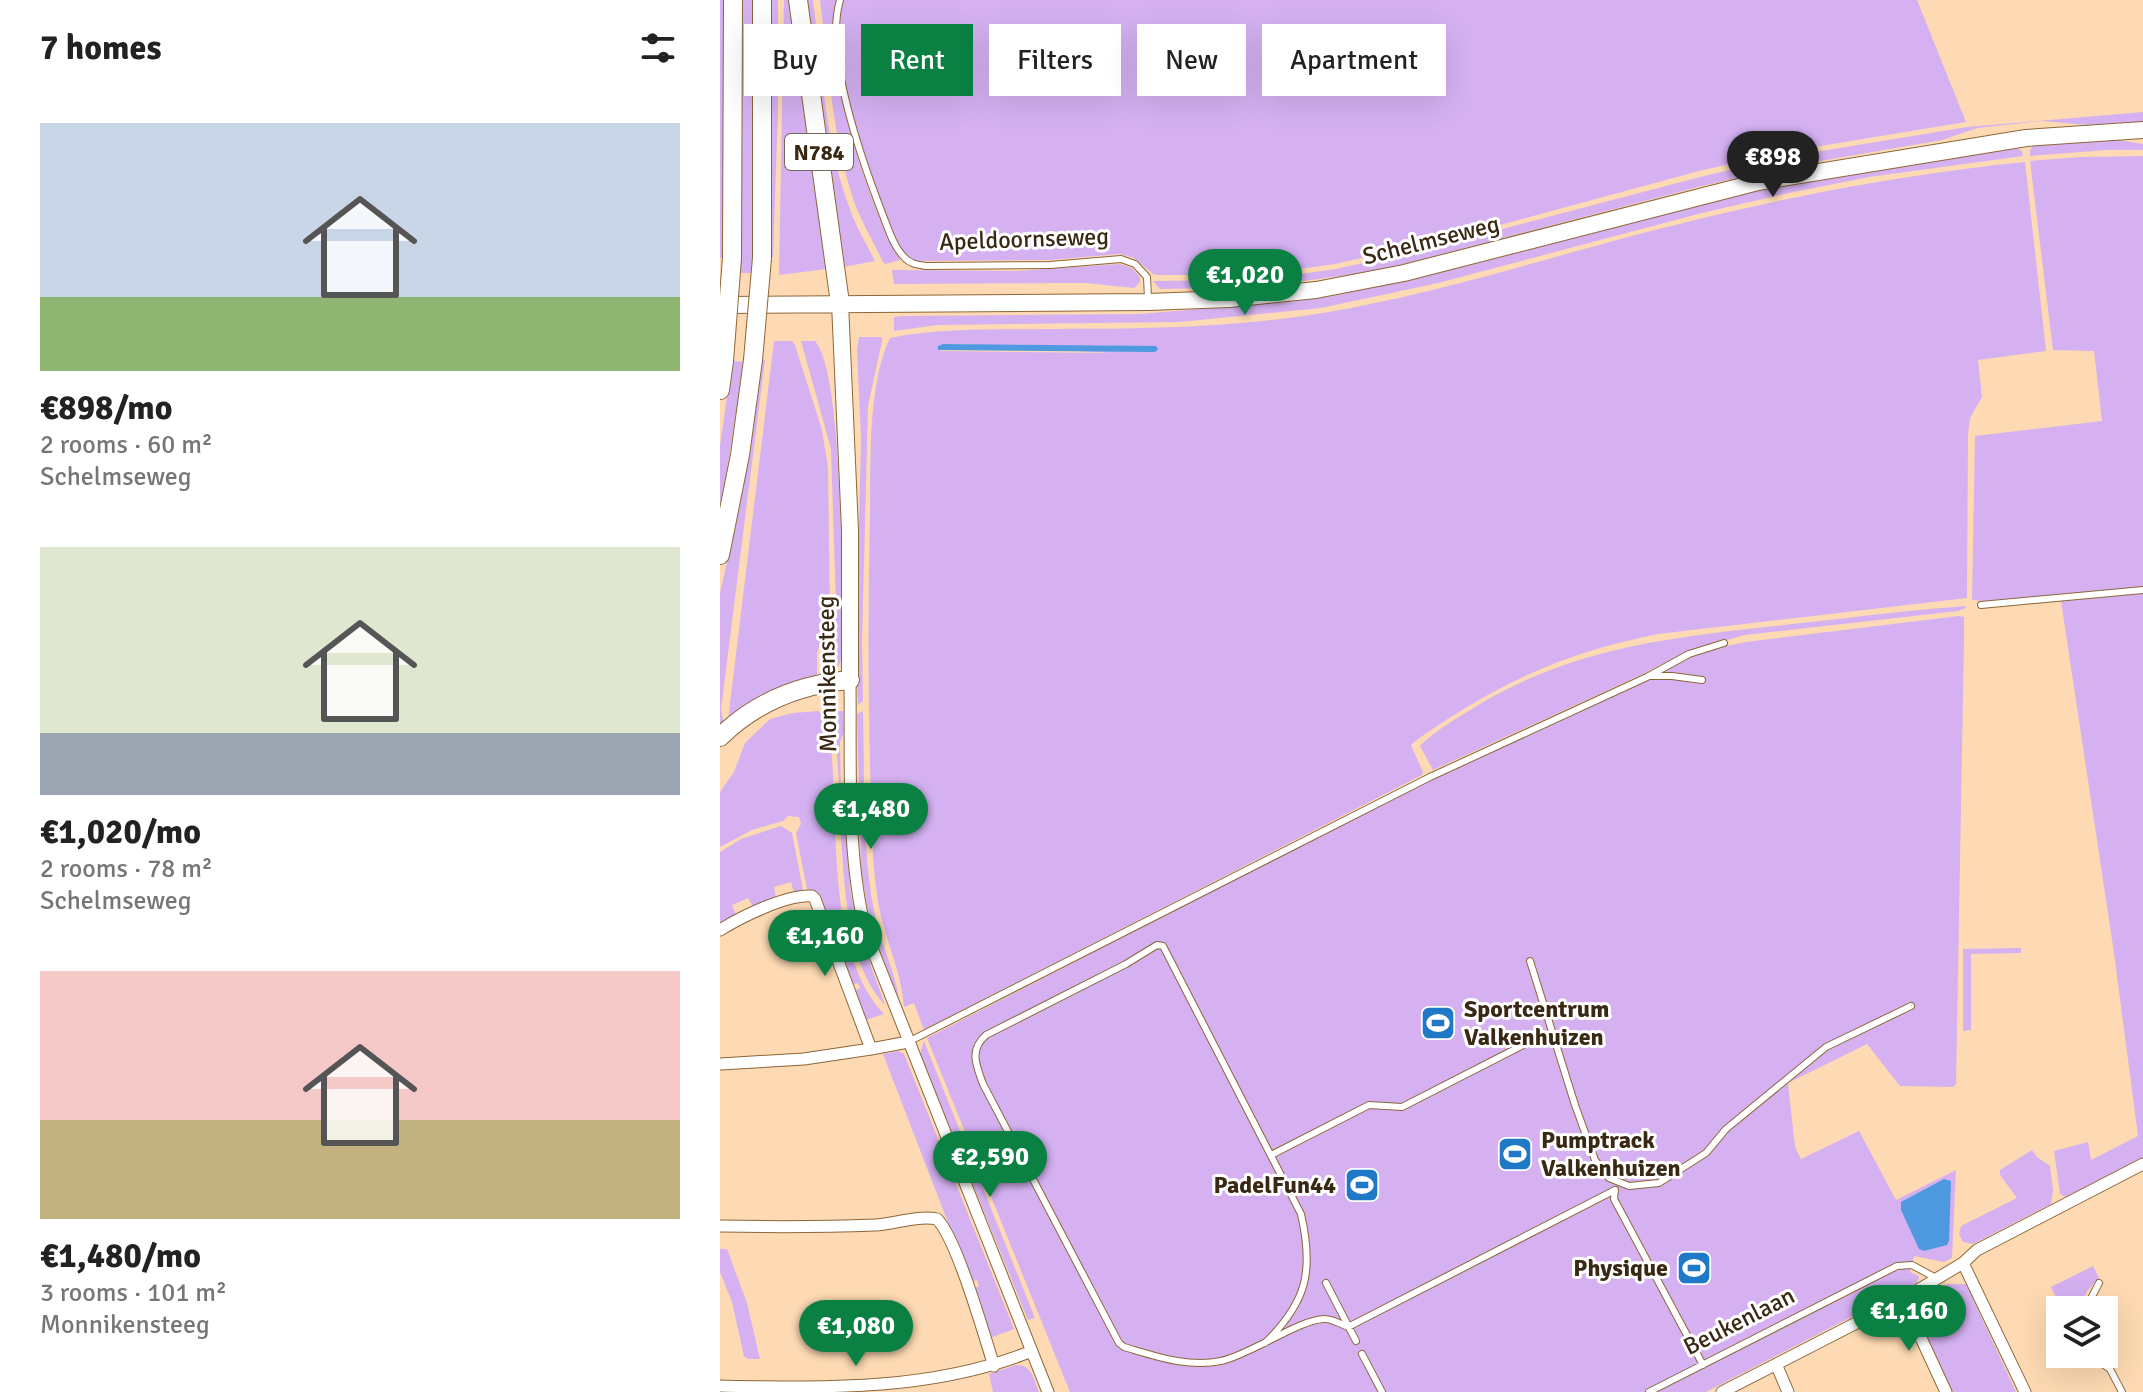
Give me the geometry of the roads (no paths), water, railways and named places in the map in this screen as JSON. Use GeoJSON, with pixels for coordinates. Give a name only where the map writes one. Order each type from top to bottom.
{"type":"FeatureCollection","features":[{"type":"Feature","properties":{"kind":"main road"},"geometry":{"type":"LineString","coordinates":[[720,390],[732,258],[733,0]]}},
{"type":"Feature","properties":{"kind":"main road","name":"N784"},"geometry":{"type":"LineString","coordinates":[[720,555],[740,455],[762,258],[762,0]]}},
{"type":"Feature","properties":{"kind":"main road","name":"N784"},"geometry":{"type":"LineString","coordinates":[[798,0],[840,303]]}},
{"type":"Feature","properties":{"kind":"main road","name":"Schelmseweg"},"geometry":{"type":"LineString","coordinates":[[720,305],[1148,302],[1229,299],[1316,290],[1404,273],[1758,182],[2026,138],[2143,130]]}},
{"type":"Feature","properties":{"kind":"main road","name":"Monnikensteeg"},"geometry":{"type":"LineString","coordinates":[[840,303],[850,530],[850,680]]}},
{"type":"Feature","properties":{"kind":"main road"},"geometry":{"type":"LineString","coordinates":[[720,737],[745,716],[792,691],[850,680]]}},
{"type":"Feature","properties":{"kind":"street","name":"Monnikensteeg"},"geometry":{"type":"LineString","coordinates":[[850,680],[854,851],[859,904],[873,953],[1048,1392]]}},
{"type":"Feature","properties":{"kind":"street"},"geometry":{"type":"LineString","coordinates":[[720,930],[778,903],[806,895],[815,899],[871,1049]]}},
{"type":"Feature","properties":{"kind":"street"},"geometry":{"type":"LineString","coordinates":[[720,1064],[804,1059],[908,1042]]}},
{"type":"Feature","properties":{"kind":"street"},"geometry":{"type":"LineString","coordinates":[[1722,1392],[1903,1299],[1963,1263],[1977,1250],[2143,1164]]}},
{"type":"Feature","properties":{"kind":"street"},"geometry":{"type":"LineString","coordinates":[[720,1226],[819,1227],[885,1224],[928,1217],[937,1219],[944,1228],[969,1291],[994,1366]]}},
{"type":"Feature","properties":{"kind":"street"},"geometry":{"type":"LineString","coordinates":[[1963,1263],[2025,1392]]}},
{"type":"Feature","properties":{"kind":"street"},"geometry":{"type":"LineString","coordinates":[[1903,1299],[1946,1392]]}},
{"type":"Feature","properties":{"kind":"street"},"geometry":{"type":"LineString","coordinates":[[720,1386],[885,1384],[957,1375],[994,1366],[1032,1351]]}},
{"type":"Feature","properties":{"kind":"street"},"geometry":{"type":"LineString","coordinates":[[1776,1364],[1788,1392]]}},
{"type":"Feature","properties":{"kind":"lane","name":"Apeldoornseweg"},"geometry":{"type":"LineString","coordinates":[[840,0],[836,34],[854,133],[870,182],[895,244],[903,256],[917,265],[926,266],[1050,265],[1121,259],[1135,264],[1147,277],[1148,302]]}},
{"type":"Feature","properties":{"kind":"lane"},"geometry":{"type":"LineString","coordinates":[[1981,605],[2143,590]]}},
{"type":"Feature","properties":{"kind":"lane"},"geometry":{"type":"LineString","coordinates":[[908,1042],[1337,822],[1495,745],[1647,677],[1689,654],[1724,643]]}},
{"type":"Feature","properties":{"kind":"lane"},"geometry":{"type":"LineString","coordinates":[[1647,677],[1702,680]]}},
{"type":"Feature","properties":{"kind":"lane"},"geometry":{"type":"LineString","coordinates":[[1265,1343],[1279,1329],[1296,1303],[1306,1277],[1308,1255],[1301,1214],[1161,944],[986,1035],[977,1043],[975,1049],[983,1084],[1119,1343],[1169,1360],[1194,1363],[1224,1361],[1265,1343],[1311,1321],[1325,1319],[1348,1327],[1617,1187],[1659,1183],[1706,1153],[1726,1129],[1826,1047],[1911,1006]]}},
{"type":"Feature","properties":{"kind":"lane"},"geometry":{"type":"LineString","coordinates":[[1530,961],[1595,1160],[1617,1187]]}},
{"type":"Feature","properties":{"kind":"lane"},"geometry":{"type":"LineString","coordinates":[[1271,1155],[1369,1105],[1402,1107],[1535,1039],[1553,1034]]}},
{"type":"Feature","properties":{"kind":"lane"},"geometry":{"type":"LineString","coordinates":[[1617,1187],[1614,1199],[1703,1365]]}},
{"type":"Feature","properties":{"kind":"lane","name":"Beukenlaan"},"geometry":{"type":"LineString","coordinates":[[1649,1392],[1897,1266],[1912,1265],[1936,1278]]}},
{"type":"Feature","properties":{"kind":"lane"},"geometry":{"type":"LineString","coordinates":[[1326,1283],[1356,1341]]}},
{"type":"Feature","properties":{"kind":"lane"},"geometry":{"type":"LineString","coordinates":[[2092,1296],[2099,1283]]}},
{"type":"Feature","properties":{"kind":"lane"},"geometry":{"type":"LineString","coordinates":[[1362,1354],[1382,1392]]}},
{"type":"Feature","properties":{"kind":"lane"},"geometry":{"type":"LineString","coordinates":[[2108,1368],[2122,1392]]}},
{"type":"Feature","properties":{"kind":"water"},"geometry":{"type":"Polygon","coordinates":[[[938,346],[1156,346],[1158,349],[1155,352],[938,350],[938,346]]]}},
{"type":"Feature","properties":{"kind":"water"},"geometry":{"type":"Polygon","coordinates":[[[1944,1179],[1951,1181],[1949,1241],[1947,1245],[1924,1251],[1919,1249],[1901,1210],[1901,1202],[1944,1179]]]}},
{"type":"Feature","properties":{"kind":"place","name":"Sportcentrum Valkenhuizen"},"geometry":{"type":"Point","coordinates":[1438,1023]}},
{"type":"Feature","properties":{"kind":"place","name":"Pumptrack Valkenhuizen"},"geometry":{"type":"Point","coordinates":[1515,1154]}},
{"type":"Feature","properties":{"kind":"place","name":"PadelFun44"},"geometry":{"type":"Point","coordinates":[1362,1185]}},
{"type":"Feature","properties":{"kind":"place","name":"Physique"},"geometry":{"type":"Point","coordinates":[1694,1268]}}]}
